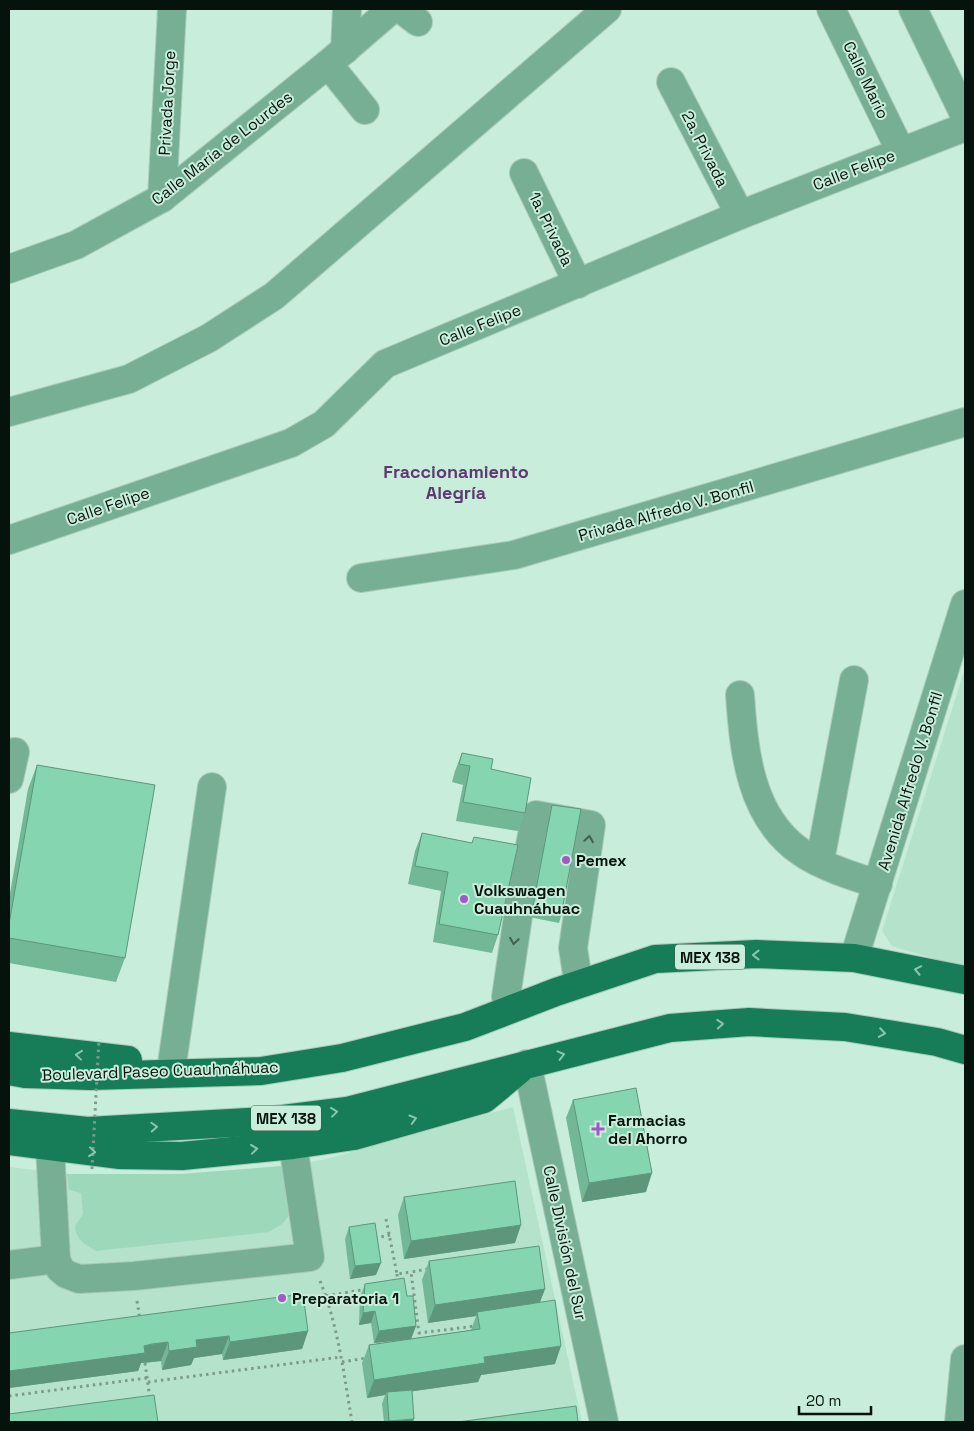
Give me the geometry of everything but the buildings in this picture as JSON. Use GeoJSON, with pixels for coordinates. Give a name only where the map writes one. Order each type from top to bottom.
{"type":"FeatureCollection","features":[{"type":"Feature","properties":{"kind":"main road","name":"Boulevard Paseo Cuauhnáhuac"},"geometry":{"type":"LineString","coordinates":[[9,1046],[172,1064],[262,1061],[336,1052],[577,974],[655,959],[756,954],[854,958],[965,980]]}},
{"type":"Feature","properties":{"kind":"main road","name":"Boulevard Paseo Cuauhnáhuac"},"geometry":{"type":"LineString","coordinates":[[9,1071],[24,1074],[90,1076],[261,1071],[342,1058],[465,1027],[556,992],[655,959]]}},
{"type":"Feature","properties":{"kind":"main road","name":"MEX 138"},"geometry":{"type":"LineString","coordinates":[[9,1123],[88,1131],[267,1121],[347,1111],[670,1028],[749,1022],[845,1027],[937,1042],[965,1050]]}},
{"type":"Feature","properties":{"kind":"main road","name":"MEX 138"},"geometry":{"type":"LineString","coordinates":[[9,1141],[50,1148],[120,1155],[182,1156],[293,1145],[354,1136],[484,1099],[527,1064]]}},
{"type":"Feature","properties":{"kind":"street","name":"Privada Jorge"},"geometry":{"type":"LineString","coordinates":[[162,198],[172,9]]}},
{"type":"Feature","properties":{"kind":"street"},"geometry":{"type":"LineString","coordinates":[[347,9],[336,57],[365,110]]}},
{"type":"Feature","properties":{"kind":"street","name":"Calle María de Lourdes"},"geometry":{"type":"LineString","coordinates":[[9,269],[76,245],[162,198],[336,57],[392,9]]}},
{"type":"Feature","properties":{"kind":"street"},"geometry":{"type":"LineString","coordinates":[[9,412],[129,379],[209,338],[274,296],[607,9]]}},
{"type":"Feature","properties":{"kind":"street","name":"Calle Mario"},"geometry":{"type":"LineString","coordinates":[[831,9],[901,152]]}},
{"type":"Feature","properties":{"kind":"street"},"geometry":{"type":"LineString","coordinates":[[913,9],[965,116]]}},
{"type":"Feature","properties":{"kind":"street","name":"2a. Privada"},"geometry":{"type":"LineString","coordinates":[[671,82],[740,215]]}},
{"type":"Feature","properties":{"kind":"street","name":"Calle Felipe"},"geometry":{"type":"LineString","coordinates":[[9,540],[291,443],[324,424],[385,364],[740,215],[965,127]]}},
{"type":"Feature","properties":{"kind":"street","name":"1a. Privada"},"geometry":{"type":"LineString","coordinates":[[524,173],[578,284]]}},
{"type":"Feature","properties":{"kind":"street","name":"Privada Alfredo V. Bonfil"},"geometry":{"type":"LineString","coordinates":[[361,578],[514,555],[965,422]]}},
{"type":"Feature","properties":{"kind":"street","name":"Avenida Alfredo V. Bonfil"},"geometry":{"type":"LineString","coordinates":[[854,958],[965,604]]}},
{"type":"Feature","properties":{"kind":"street"},"geometry":{"type":"LineString","coordinates":[[820,861],[854,680]]}},
{"type":"Feature","properties":{"kind":"street"},"geometry":{"type":"LineString","coordinates":[[740,695],[743,745],[752,779],[766,816],[784,840],[802,854],[878,884]]}},
{"type":"Feature","properties":{"kind":"street"},"geometry":{"type":"LineString","coordinates":[[9,779],[15,752]]}},
{"type":"Feature","properties":{"kind":"street"},"geometry":{"type":"LineString","coordinates":[[172,1064],[212,786]]}},
{"type":"Feature","properties":{"kind":"street"},"geometry":{"type":"LineString","coordinates":[[506,997],[530,877],[536,815],[591,826],[574,885],[573,948],[577,974]]}},
{"type":"Feature","properties":{"kind":"street","name":"Calle División del Sur"},"geometry":{"type":"LineString","coordinates":[[527,1064],[604,1422]]}},
{"type":"Feature","properties":{"kind":"street"},"geometry":{"type":"LineString","coordinates":[[50,1148],[56,1259],[60,1269],[66,1274],[79,1279],[134,1276],[310,1257],[293,1145]]}},
{"type":"Feature","properties":{"kind":"street"},"geometry":{"type":"LineString","coordinates":[[9,1264],[56,1259]]}},
{"type":"Feature","properties":{"kind":"street"},"geometry":{"type":"LineString","coordinates":[[959,1422],[965,1359]]}},
{"type":"Feature","properties":{"kind":"path"},"geometry":{"type":"LineString","coordinates":[[92,1169],[99,1039]]}},
{"type":"Feature","properties":{"kind":"path"},"geometry":{"type":"LineString","coordinates":[[386,1218],[398,1284],[389,1285]]}},
{"type":"Feature","properties":{"kind":"path"},"geometry":{"type":"LineString","coordinates":[[374,1238],[390,1235]]}},
{"type":"Feature","properties":{"kind":"path"},"geometry":{"type":"LineString","coordinates":[[310,1257],[326,1296],[341,1357],[352,1422]]}},
{"type":"Feature","properties":{"kind":"path"},"geometry":{"type":"LineString","coordinates":[[397,1274],[431,1269]]}},
{"type":"Feature","properties":{"kind":"path"},"geometry":{"type":"LineString","coordinates":[[411,1272],[419,1333],[481,1325]]}},
{"type":"Feature","properties":{"kind":"path"},"geometry":{"type":"LineString","coordinates":[[134,1276],[140,1324]]}},
{"type":"Feature","properties":{"kind":"path"},"geometry":{"type":"LineString","coordinates":[[326,1296],[371,1288]]}},
{"type":"Feature","properties":{"kind":"path"},"geometry":{"type":"LineString","coordinates":[[452,1329],[454,1344]]}},
{"type":"Feature","properties":{"kind":"path"},"geometry":{"type":"LineString","coordinates":[[148,1382],[341,1357]]}},
{"type":"Feature","properties":{"kind":"path"},"geometry":{"type":"LineString","coordinates":[[342,1362],[370,1358]]}},
{"type":"Feature","properties":{"kind":"path"},"geometry":{"type":"LineString","coordinates":[[145,1363],[151,1406]]}},
{"type":"Feature","properties":{"kind":"path"},"geometry":{"type":"LineString","coordinates":[[9,1396],[147,1378]]}},
{"type":"Feature","properties":{"kind":"shaded area"},"geometry":{"type":"Polygon","coordinates":[[[965,668],[965,968],[892,946],[882,931],[965,668]]]}},
{"type":"Feature","properties":{"kind":"shaded area","name":"Preparatoria 1"},"geometry":{"type":"Polygon","coordinates":[[[513,1107],[582,1422],[9,1422],[9,1167],[67,1174],[182,1174],[295,1165],[326,1159],[513,1107]]]}},
{"type":"Feature","properties":{"kind":"shaded area"},"geometry":{"type":"Polygon","coordinates":[[[283,1166],[291,1213],[282,1224],[269,1232],[96,1251],[81,1241],[77,1235],[75,1226],[83,1214],[81,1193],[69,1190],[67,1174],[182,1174],[283,1166]]]}},
{"type":"Feature","properties":{"kind":"place","name":"Pemex"},"geometry":{"type":"Point","coordinates":[566,860]}},
{"type":"Feature","properties":{"kind":"place","name":"Volkswagen Cuauhnáhuac"},"geometry":{"type":"Point","coordinates":[464,899]}},
{"type":"Feature","properties":{"kind":"place","name":"Farmacias del Ahorro"},"geometry":{"type":"Point","coordinates":[598,1129]}},
{"type":"Feature","properties":{"kind":"place","name":"Preparatoria 1"},"geometry":{"type":"Point","coordinates":[282,1298]}},
{"type":"Feature","properties":{"kind":"district","name":"Fraccionamiento Alegría"},"geometry":{"type":"Point","coordinates":[456,481]}}]}
